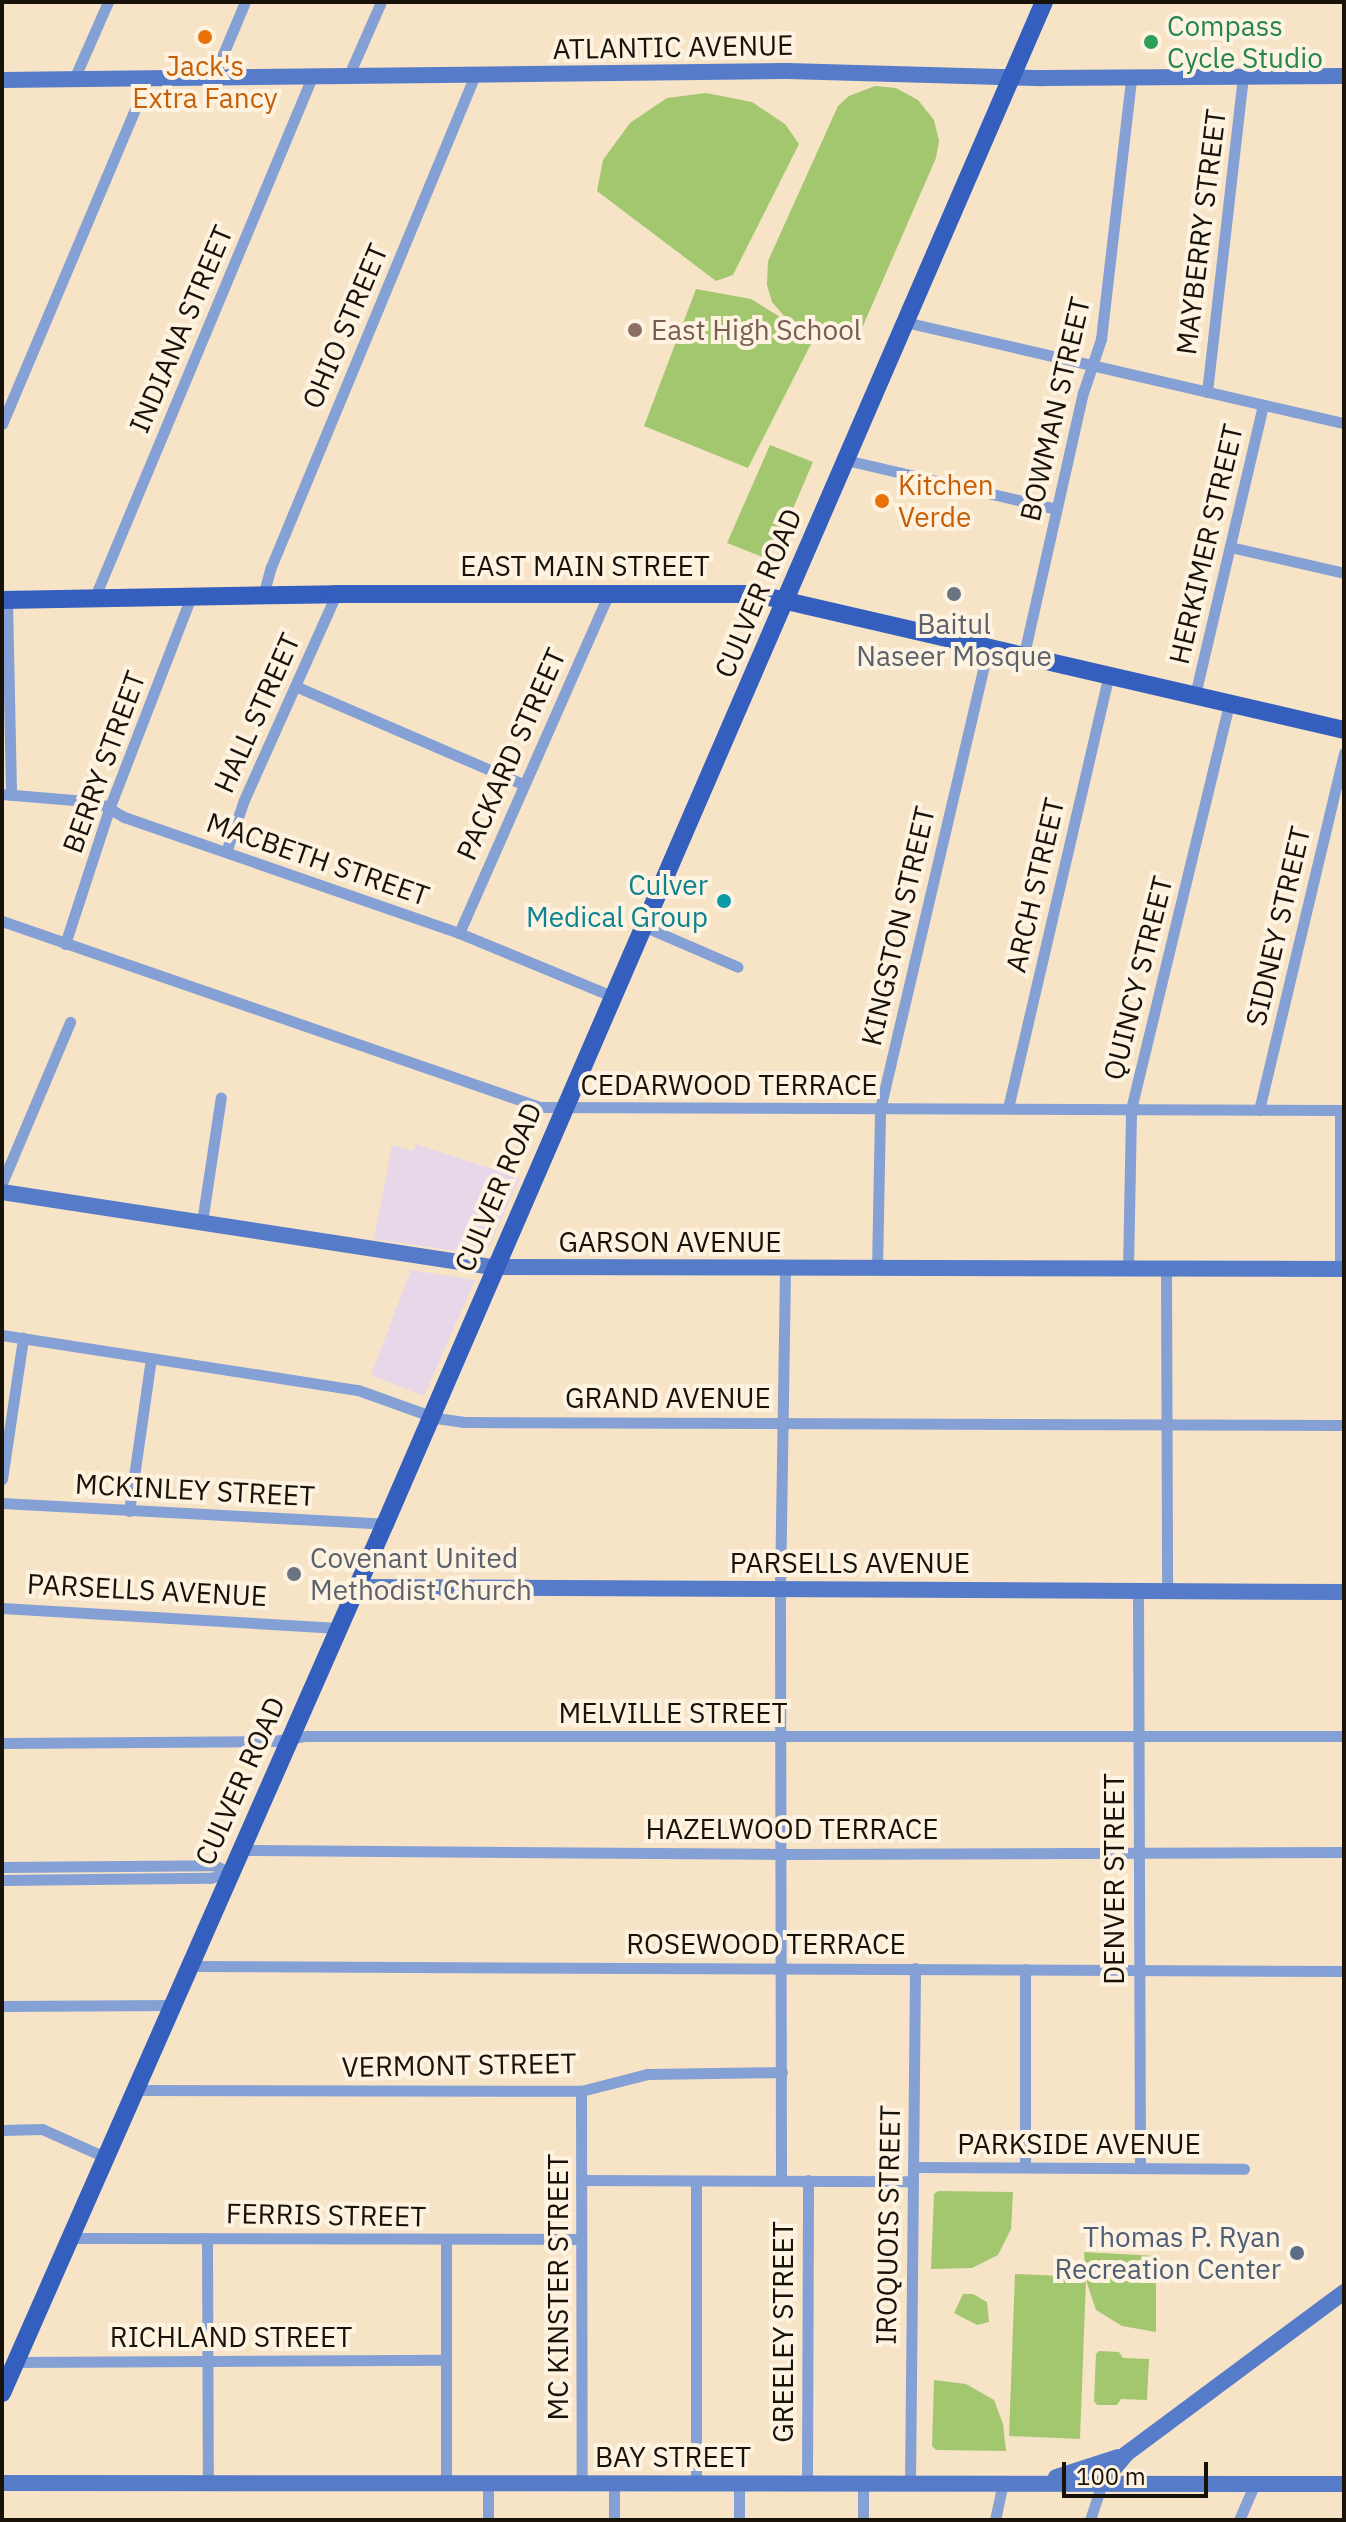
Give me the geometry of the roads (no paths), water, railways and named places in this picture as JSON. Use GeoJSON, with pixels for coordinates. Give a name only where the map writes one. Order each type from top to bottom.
{"type":"FeatureCollection","features":[{"type":"Feature","properties":{"kind":"main road","name":"CULVER ROAD"},"geometry":{"type":"LineString","coordinates":[[2,2393],[385,1524],[429,1416],[1044,2]]}},
{"type":"Feature","properties":{"kind":"main road","name":"EAST MAIN STREET"},"geometry":{"type":"LineString","coordinates":[[5,600],[336,594],[756,594],[786,598],[1344,730]]}},
{"type":"Feature","properties":{"kind":"street"},"geometry":{"type":"LineString","coordinates":[[74,79],[108,2]]}},
{"type":"Feature","properties":{"kind":"street"},"geometry":{"type":"LineString","coordinates":[[213,78],[245,2]]}},
{"type":"Feature","properties":{"kind":"street"},"geometry":{"type":"LineString","coordinates":[[348,77],[381,2]]}},
{"type":"Feature","properties":{"kind":"street","name":"ATLANTIC AVENUE"},"geometry":{"type":"LineString","coordinates":[[2,80],[787,71],[1012,77],[1344,76]]}},
{"type":"Feature","properties":{"kind":"street","name":"OHIO STREET"},"geometry":{"type":"LineString","coordinates":[[263,596],[271,567],[475,75]]}},
{"type":"Feature","properties":{"kind":"street","name":"INDIANA STREET"},"geometry":{"type":"LineString","coordinates":[[94,599],[312,77]]}},
{"type":"Feature","properties":{"kind":"street","name":"MAYBERRY STREET"},"geometry":{"type":"LineString","coordinates":[[1207,392],[1243,77]]}},
{"type":"Feature","properties":{"kind":"street"},"geometry":{"type":"LineString","coordinates":[[2,424],[148,78]]}},
{"type":"Feature","properties":{"kind":"street","name":"BOWMAN STREET"},"geometry":{"type":"LineString","coordinates":[[1024,654],[1083,393],[1101,339],[1131,78]]}},
{"type":"Feature","properties":{"kind":"street"},"geometry":{"type":"LineString","coordinates":[[905,322],[1344,423]]}},
{"type":"Feature","properties":{"kind":"street","name":"HERKIMER STREET"},"geometry":{"type":"LineString","coordinates":[[1195,695],[1263,405]]}},
{"type":"Feature","properties":{"kind":"street"},"geometry":{"type":"LineString","coordinates":[[846,460],[1056,509]]}},
{"type":"Feature","properties":{"kind":"street"},"geometry":{"type":"LineString","coordinates":[[1230,547],[1344,573]]}},
{"type":"Feature","properties":{"kind":"street","name":"HALL STREET"},"geometry":{"type":"LineString","coordinates":[[226,852],[244,800],[336,594]]}},
{"type":"Feature","properties":{"kind":"street","name":"PACKARD STREET"},"geometry":{"type":"LineString","coordinates":[[459,933],[608,595]]}},
{"type":"Feature","properties":{"kind":"street","name":"BERRY STREET"},"geometry":{"type":"LineString","coordinates":[[65,944],[109,809],[191,597]]}},
{"type":"Feature","properties":{"kind":"street"},"geometry":{"type":"LineString","coordinates":[[5,600],[7,794]]}},
{"type":"Feature","properties":{"kind":"street","name":"KINGSTON STREET"},"geometry":{"type":"LineString","coordinates":[[877,1269],[880,1109],[989,646]]}},
{"type":"Feature","properties":{"kind":"street","name":"ARCH STREET"},"geometry":{"type":"LineString","coordinates":[[1008,1108],[1109,674]]}},
{"type":"Feature","properties":{"kind":"street"},"geometry":{"type":"LineString","coordinates":[[295,686],[523,784]]}},
{"type":"Feature","properties":{"kind":"street","name":"QUINCY STREET"},"geometry":{"type":"LineString","coordinates":[[1128,1269],[1131,1109],[1229,703]]}},
{"type":"Feature","properties":{"kind":"street","name":"SIDNEY STREET"},"geometry":{"type":"LineString","coordinates":[[1259,1110],[1344,753]]}},
{"type":"Feature","properties":{"kind":"street","name":"MACBETH STREET"},"geometry":{"type":"LineString","coordinates":[[7,794],[92,801],[226,852],[459,933],[612,996]]}},
{"type":"Feature","properties":{"kind":"street","name":"CEDARWOOD TERRACE"},"geometry":{"type":"LineString","coordinates":[[2,921],[530,1104],[563,1108],[1342,1110]]}},
{"type":"Feature","properties":{"kind":"street"},"geometry":{"type":"LineString","coordinates":[[643,926],[738,967]]}},
{"type":"Feature","properties":{"kind":"street"},"geometry":{"type":"LineString","coordinates":[[2,1183],[70,1022]]}},
{"type":"Feature","properties":{"kind":"street"},"geometry":{"type":"LineString","coordinates":[[202,1222],[221,1097]]}},
{"type":"Feature","properties":{"kind":"street"},"geometry":{"type":"LineString","coordinates":[[1342,1110],[1342,1269]]}},
{"type":"Feature","properties":{"kind":"street","name":"GARSON AVENUE"},"geometry":{"type":"LineString","coordinates":[[2,1192],[494,1267],[1342,1269]]}},
{"type":"Feature","properties":{"kind":"street"},"geometry":{"type":"LineString","coordinates":[[781,2179],[783,1854],[780,1589],[785,1268]]}},
{"type":"Feature","properties":{"kind":"street"},"geometry":{"type":"LineString","coordinates":[[1166,1269],[1167,1590]]}},
{"type":"Feature","properties":{"kind":"street","name":"GRAND AVENUE"},"geometry":{"type":"LineString","coordinates":[[2,1335],[358,1390],[429,1416],[463,1422],[1344,1425]]}},
{"type":"Feature","properties":{"kind":"street"},"geometry":{"type":"LineString","coordinates":[[2,1479],[23,1338]]}},
{"type":"Feature","properties":{"kind":"street"},"geometry":{"type":"LineString","coordinates":[[129,1511],[151,1359]]}},
{"type":"Feature","properties":{"kind":"street","name":"MCKINLEY STREET"},"geometry":{"type":"LineString","coordinates":[[2,1503],[385,1524]]}},
{"type":"Feature","properties":{"kind":"street","name":"PARSELLS AVENUE"},"geometry":{"type":"LineString","coordinates":[[355,1587],[1344,1592]]}},
{"type":"Feature","properties":{"kind":"street","name":"DENVER STREET"},"geometry":{"type":"LineString","coordinates":[[1138,1591],[1140,2167]]}},
{"type":"Feature","properties":{"kind":"street","name":"PARSELLS AVENUE"},"geometry":{"type":"LineString","coordinates":[[2,1608],[338,1628]]}},
{"type":"Feature","properties":{"kind":"street","name":"MELVILLE STREET"},"geometry":{"type":"LineString","coordinates":[[2,1743],[274,1741],[289,1737],[1344,1736]]}},
{"type":"Feature","properties":{"kind":"street","name":"HAZELWOOD TERRACE"},"geometry":{"type":"LineString","coordinates":[[241,1850],[783,1854],[1344,1852]]}},
{"type":"Feature","properties":{"kind":"street"},"geometry":{"type":"LineString","coordinates":[[2,1867],[214,1865],[230,1873]]}},
{"type":"Feature","properties":{"kind":"street"},"geometry":{"type":"LineString","coordinates":[[2,1880],[210,1878],[230,1873]]}},
{"type":"Feature","properties":{"kind":"street","name":"ROSEWOOD TERRACE"},"geometry":{"type":"LineString","coordinates":[[189,1966],[1344,1971]]}},
{"type":"Feature","properties":{"kind":"street","name":"IROQUOIS STREET"},"geometry":{"type":"LineString","coordinates":[[910,2484],[915,1968]]}},
{"type":"Feature","properties":{"kind":"street"},"geometry":{"type":"LineString","coordinates":[[1025,1969],[1025,2167]]}},
{"type":"Feature","properties":{"kind":"street"},"geometry":{"type":"LineString","coordinates":[[2,2006],[172,2005]]}},
{"type":"Feature","properties":{"kind":"street","name":"VERMONT STREET"},"geometry":{"type":"LineString","coordinates":[[135,2090],[581,2091],[647,2074],[782,2072]]}},
{"type":"Feature","properties":{"kind":"street","name":"MC KINSTER STREET"},"geometry":{"type":"LineString","coordinates":[[581,2091],[582,2483]]}},
{"type":"Feature","properties":{"kind":"street"},"geometry":{"type":"LineString","coordinates":[[2,2130],[42,2129],[105,2157]]}},
{"type":"Feature","properties":{"kind":"street","name":"PARKSIDE AVENUE"},"geometry":{"type":"LineString","coordinates":[[914,2167],[1244,2169]]}},
{"type":"Feature","properties":{"kind":"street"},"geometry":{"type":"LineString","coordinates":[[581,2180],[911,2181]]}},
{"type":"Feature","properties":{"kind":"street","name":"GREELEY STREET"},"geometry":{"type":"LineString","coordinates":[[807,2484],[808,2180]]}},
{"type":"Feature","properties":{"kind":"street"},"geometry":{"type":"LineString","coordinates":[[696,2181],[696,2484]]}},
{"type":"Feature","properties":{"kind":"street","name":"FERRIS STREET"},"geometry":{"type":"LineString","coordinates":[[70,2238],[581,2239]]}},
{"type":"Feature","properties":{"kind":"street"},"geometry":{"type":"LineString","coordinates":[[207,2238],[208,2483]]}},
{"type":"Feature","properties":{"kind":"street"},"geometry":{"type":"LineString","coordinates":[[446,2240],[446,2483]]}},
{"type":"Feature","properties":{"kind":"street"},"geometry":{"type":"LineString","coordinates":[[1090,2520],[1102,2483],[1126,2454],[1344,2292]]}},
{"type":"Feature","properties":{"kind":"street","name":"RICHLAND STREET"},"geometry":{"type":"LineString","coordinates":[[16,2362],[446,2360]]}},
{"type":"Feature","properties":{"kind":"street"},"geometry":{"type":"LineString","coordinates":[[1027,2483],[1089,2469],[1126,2454]]}},
{"type":"Feature","properties":{"kind":"street","name":"BAY STREET"},"geometry":{"type":"LineString","coordinates":[[2,2483],[1344,2484]]}},
{"type":"Feature","properties":{"kind":"street"},"geometry":{"type":"LineString","coordinates":[[488,2483],[488,2520]]}},
{"type":"Feature","properties":{"kind":"street"},"geometry":{"type":"LineString","coordinates":[[739,2483],[739,2520]]}},
{"type":"Feature","properties":{"kind":"street"},"geometry":{"type":"LineString","coordinates":[[995,2520],[1003,2483]]}},
{"type":"Feature","properties":{"kind":"street"},"geometry":{"type":"LineString","coordinates":[[1239,2520],[1255,2483]]}},
{"type":"Feature","properties":{"kind":"street"},"geometry":{"type":"LineString","coordinates":[[614,2484],[614,2520]]}},
{"type":"Feature","properties":{"kind":"street"},"geometry":{"type":"LineString","coordinates":[[863,2484],[863,2520]]}},
{"type":"Feature","properties":{"kind":"place","name":"Jack's Extra Fancy"},"geometry":{"type":"Point","coordinates":[205,37]}},
{"type":"Feature","properties":{"kind":"place","name":"Compass Cycle Studio"},"geometry":{"type":"Point","coordinates":[1151,42]}},
{"type":"Feature","properties":{"kind":"place","name":"East High School"},"geometry":{"type":"Point","coordinates":[635,330]}},
{"type":"Feature","properties":{"kind":"place","name":"Kitchen Verde"},"geometry":{"type":"Point","coordinates":[882,501]}},
{"type":"Feature","properties":{"kind":"place","name":"Baitul Naseer Mosque"},"geometry":{"type":"Point","coordinates":[954,594]}},
{"type":"Feature","properties":{"kind":"place","name":"Culver Medical Group"},"geometry":{"type":"Point","coordinates":[724,901]}},
{"type":"Feature","properties":{"kind":"place","name":"Covenant United Methodist Church"},"geometry":{"type":"Point","coordinates":[294,1574]}},
{"type":"Feature","properties":{"kind":"place","name":"Thomas P. Ryan Recreation Center"},"geometry":{"type":"Point","coordinates":[1297,2253]}}]}
